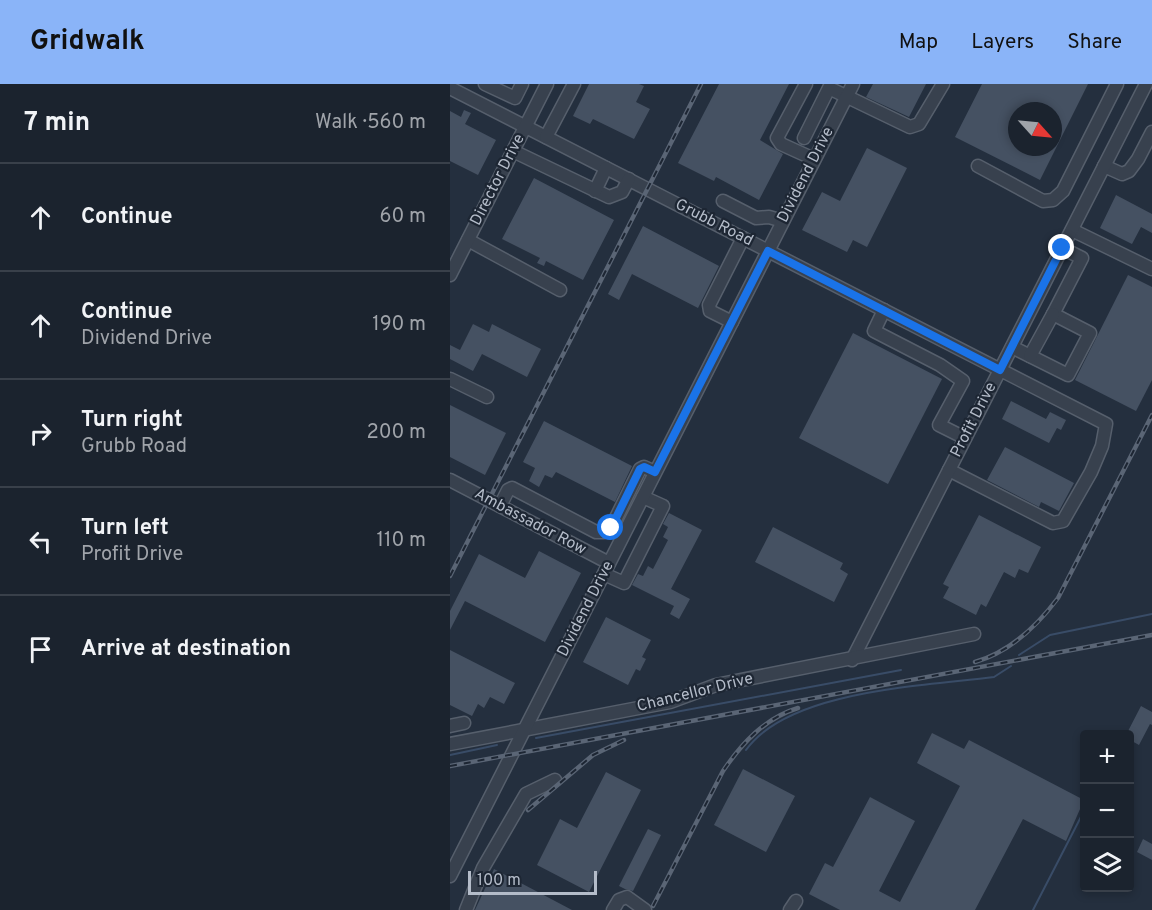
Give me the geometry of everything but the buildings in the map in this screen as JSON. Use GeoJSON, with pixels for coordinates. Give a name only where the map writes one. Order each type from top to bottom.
{"type":"FeatureCollection","features":[{"type":"Feature","properties":{"kind":"street"},"geometry":{"type":"LineString","coordinates":[[484,84],[515,98],[522,84]]}},
{"type":"Feature","properties":{"kind":"street","name":"Director Drive"},"geometry":{"type":"LineString","coordinates":[[451,270],[547,84]]}},
{"type":"Feature","properties":{"kind":"street"},"geometry":{"type":"LineString","coordinates":[[546,137],[574,84]]}},
{"type":"Feature","properties":{"kind":"street"},"geometry":{"type":"LineString","coordinates":[[806,84],[777,138],[781,144],[814,159]]}},
{"type":"Feature","properties":{"kind":"street","name":"Dividend Drive"},"geometry":{"type":"LineString","coordinates":[[450,876],[853,84]]}},
{"type":"Feature","properties":{"kind":"street"},"geometry":{"type":"LineString","coordinates":[[804,138],[824,86],[910,127],[919,124],[943,84]]}},
{"type":"Feature","properties":{"kind":"street"},"geometry":{"type":"LineString","coordinates":[[978,166],[1043,201],[1053,200],[1063,191],[1118,84]]}},
{"type":"Feature","properties":{"kind":"street","name":"Grubb Road"},"geometry":{"type":"LineString","coordinates":[[450,88],[464,89],[546,137],[1106,424],[1102,446],[1091,472],[1063,521],[1053,524],[949,470]]}},
{"type":"Feature","properties":{"kind":"street","name":"Profit Drive"},"geometry":{"type":"LineString","coordinates":[[852,660],[1104,166],[1147,89]]}},
{"type":"Feature","properties":{"kind":"street"},"geometry":{"type":"LineString","coordinates":[[1104,166],[1122,174],[1129,171],[1152,132]]}},
{"type":"Feature","properties":{"kind":"street"},"geometry":{"type":"LineString","coordinates":[[513,151],[609,197],[622,192],[629,180]]}},
{"type":"Feature","properties":{"kind":"street"},"geometry":{"type":"LineString","coordinates":[[595,190],[606,168]]}},
{"type":"Feature","properties":{"kind":"street"},"geometry":{"type":"LineString","coordinates":[[723,201],[756,218],[769,217],[783,221]]}},
{"type":"Feature","properties":{"kind":"street"},"geometry":{"type":"LineString","coordinates":[[1072,230],[1152,269]]}},
{"type":"Feature","properties":{"kind":"street"},"geometry":{"type":"LineString","coordinates":[[732,322],[710,312],[709,305],[743,238]]}},
{"type":"Feature","properties":{"kind":"street"},"geometry":{"type":"LineString","coordinates":[[468,240],[560,290]]}},
{"type":"Feature","properties":{"kind":"street"},"geometry":{"type":"LineString","coordinates":[[1030,356],[1082,258],[1062,248]]}},
{"type":"Feature","properties":{"kind":"street"},"geometry":{"type":"LineString","coordinates":[[884,310],[874,331],[940,365],[963,381],[939,425],[965,438]]}},
{"type":"Feature","properties":{"kind":"street"},"geometry":{"type":"LineString","coordinates":[[1012,347],[1068,375],[1090,333],[1053,314]]}},
{"type":"Feature","properties":{"kind":"street"},"geometry":{"type":"LineString","coordinates":[[450,379],[487,397]]}},
{"type":"Feature","properties":{"kind":"street"},"geometry":{"type":"LineString","coordinates":[[500,506],[508,490],[512,488],[596,532],[604,532],[611,528],[640,469],[644,467],[655,472]]}},
{"type":"Feature","properties":{"kind":"street","name":"Ambassador Row"},"geometry":{"type":"LineString","coordinates":[[450,480],[567,541],[607,568]]}},
{"type":"Feature","properties":{"kind":"street"},"geometry":{"type":"LineString","coordinates":[[607,568],[624,583],[663,506],[643,496]]}},
{"type":"Feature","properties":{"kind":"street"},"geometry":{"type":"LineString","coordinates":[[567,541],[577,522]]}},
{"type":"Feature","properties":{"kind":"street"},"geometry":{"type":"LineString","coordinates":[[611,528],[624,534]]}},
{"type":"Feature","properties":{"kind":"street","name":"Chancellor Drive"},"geometry":{"type":"LineString","coordinates":[[450,744],[670,702],[716,684],[852,660],[974,634]]}},
{"type":"Feature","properties":{"kind":"street"},"geometry":{"type":"LineString","coordinates":[[450,726],[464,723]]}},
{"type":"Feature","properties":{"kind":"street"},"geometry":{"type":"LineString","coordinates":[[466,910],[483,868],[526,794],[555,780]]}},
{"type":"Feature","properties":{"kind":"street"},"geometry":{"type":"LineString","coordinates":[[616,905],[627,897],[645,910]]}},
{"type":"Feature","properties":{"kind":"waterway"},"geometry":{"type":"LineString","coordinates":[[1019,655],[1050,635],[1152,614]]}},
{"type":"Feature","properties":{"kind":"waterway"},"geometry":{"type":"LineString","coordinates":[[746,750],[766,730],[793,715],[825,703],[897,688],[994,677],[1011,666]]}},
{"type":"Feature","properties":{"kind":"waterway"},"geometry":{"type":"LineString","coordinates":[[536,738],[901,670]]}},
{"type":"Feature","properties":{"kind":"waterway"},"geometry":{"type":"LineString","coordinates":[[450,755],[497,745]]}},
{"type":"Feature","properties":{"kind":"waterway"},"geometry":{"type":"LineString","coordinates":[[1033,910],[1080,819]]}},
{"type":"Feature","properties":{"kind":"railway"},"geometry":{"type":"LineString","coordinates":[[450,576],[701,84]]}},
{"type":"Feature","properties":{"kind":"railway"},"geometry":{"type":"LineString","coordinates":[[975,662],[1000,652],[1022,637],[1058,598],[1152,415]]}},
{"type":"Feature","properties":{"kind":"railway"},"geometry":{"type":"LineString","coordinates":[[450,766],[1152,635]]}},
{"type":"Feature","properties":{"kind":"railway"},"geometry":{"type":"LineString","coordinates":[[653,906],[730,761],[746,741],[765,725],[786,712],[798,708]]}},
{"type":"Feature","properties":{"kind":"railway"},"geometry":{"type":"LineString","coordinates":[[528,810],[593,755],[624,740]]}},
{"type":"Feature","properties":{"kind":"route"},"geometry":{"type":"LineString","coordinates":[[611,528],[640,469],[644,467],[655,472],[768,251],[1000,370],[1062,248]]}}]}
